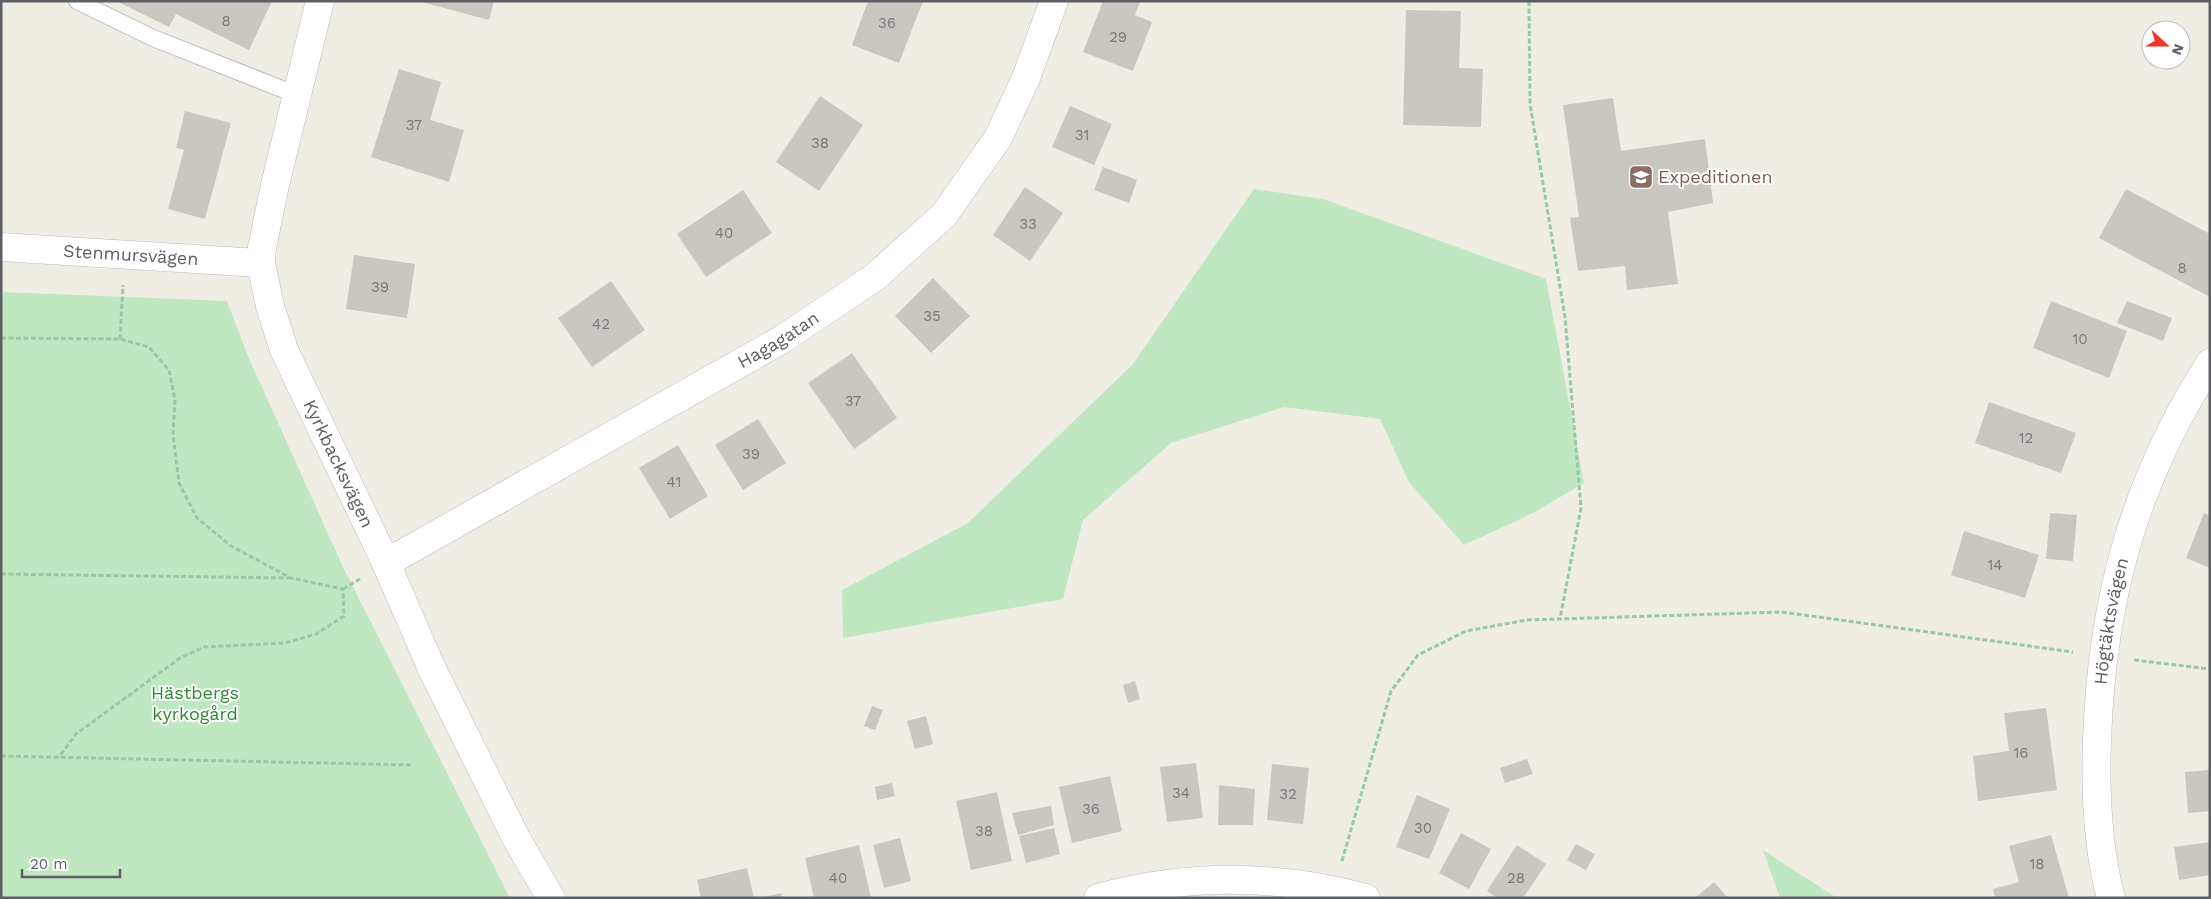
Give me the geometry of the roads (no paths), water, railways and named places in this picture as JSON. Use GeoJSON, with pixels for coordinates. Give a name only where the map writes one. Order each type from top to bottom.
{"type":"FeatureCollection","features":[{"type":"Feature","properties":{"kind":"street","name":"Kyrkbacksvägen"},"geometry":{"type":"LineString","coordinates":[[320,1],[275,185],[262,248],[261,263],[270,306],[284,350],[386,563],[432,669],[517,840],[551,898]]}},
{"type":"Feature","properties":{"kind":"street","name":"Hagagatan"},"geometry":{"type":"LineString","coordinates":[[386,563],[781,340],[875,276],[944,216],[998,138],[1026,78],[1054,1]]}},
{"type":"Feature","properties":{"kind":"street","name":"Stenmursvägen"},"geometry":{"type":"LineString","coordinates":[[1,247],[261,263]]}},
{"type":"Feature","properties":{"kind":"street","name":"Högtäktsvägen"},"geometry":{"type":"LineString","coordinates":[[2111,898],[2105,878],[2099,836],[2096,769],[2099,696],[2108,623],[2120,564],[2137,508],[2174,426],[2210,363]]}},
{"type":"Feature","properties":{"kind":"street"},"geometry":{"type":"LineString","coordinates":[[1098,898],[1187,880],[1248,878],[1310,884],[1366,898]]}},
{"type":"Feature","properties":{"kind":"lane"},"geometry":{"type":"LineString","coordinates":[[77,1],[153,38],[297,96]]}},
{"type":"Feature","properties":{"kind":"place","name":"Expeditionen"},"geometry":{"type":"Point","coordinates":[1641,177]}},
{"type":"Feature","properties":{"kind":"park label","name":"Hästbergs kyrkogård"},"geometry":{"type":"Point","coordinates":[195,703]}}]}
